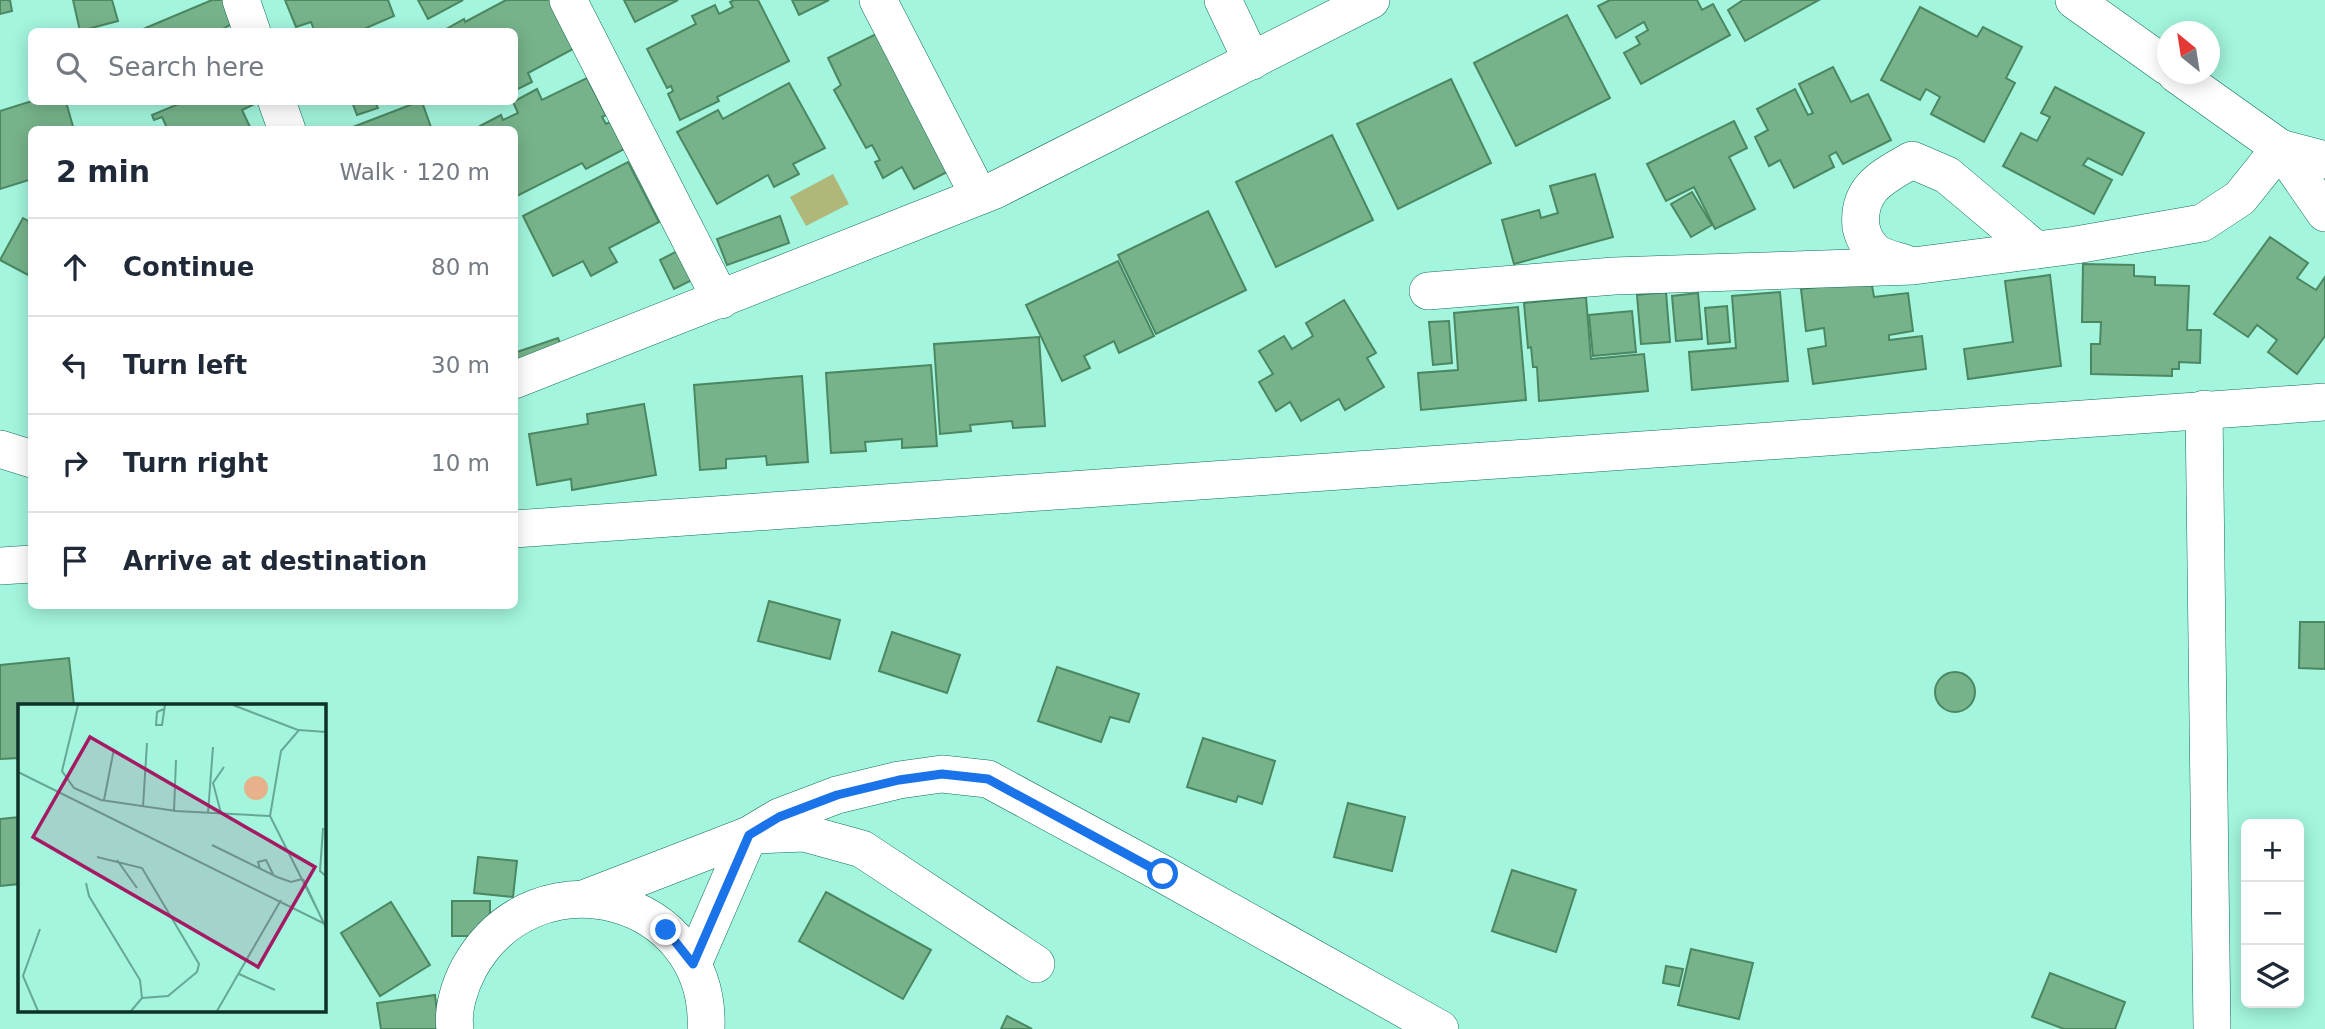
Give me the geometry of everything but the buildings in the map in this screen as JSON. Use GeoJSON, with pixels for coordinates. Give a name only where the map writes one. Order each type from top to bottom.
{"type":"FeatureCollection","features":[{"type":"Feature","properties":{"kind":"street"},"geometry":{"type":"LineString","coordinates":[[241,0],[251,28]]}},
{"type":"Feature","properties":{"kind":"street"},"geometry":{"type":"LineString","coordinates":[[568,0],[720,300]]}},
{"type":"Feature","properties":{"kind":"street"},"geometry":{"type":"LineString","coordinates":[[878,0],[979,196]]}},
{"type":"Feature","properties":{"kind":"street"},"geometry":{"type":"LineString","coordinates":[[1223,0],[1252,61]]}},
{"type":"Feature","properties":{"kind":"street"},"geometry":{"type":"LineString","coordinates":[[2074,0],[2157,59]]}},
{"type":"Feature","properties":{"kind":"street"},"geometry":{"type":"LineString","coordinates":[[518,378],[979,196],[1252,61],[1359,2]]}},
{"type":"Feature","properties":{"kind":"street"},"geometry":{"type":"LineString","coordinates":[[2190,84],[2280,148],[2325,213]]}},
{"type":"Feature","properties":{"kind":"street"},"geometry":{"type":"LineString","coordinates":[[278,105],[286,126]]}},
{"type":"Feature","properties":{"kind":"street"},"geometry":{"type":"LineString","coordinates":[[2280,148],[2325,160]]}},
{"type":"Feature","properties":{"kind":"street"},"geometry":{"type":"LineString","coordinates":[[1428,291],[1614,276],[1913,267],[2202,223],[2241,198],[2280,148]]}},
{"type":"Feature","properties":{"kind":"street"},"geometry":{"type":"LineString","coordinates":[[1913,267],[1876,253],[1863,236],[1861,220],[1863,198],[1884,176],[1912,160],[1947,175],[2036,250]]}},
{"type":"Feature","properties":{"kind":"street"},"geometry":{"type":"LineString","coordinates":[[518,529],[2325,402]]}},
{"type":"Feature","properties":{"kind":"street"},"geometry":{"type":"LineString","coordinates":[[2204,409],[2212,1029]]}},
{"type":"Feature","properties":{"kind":"street"},"geometry":{"type":"LineString","coordinates":[[0,449],[28,458]]}},
{"type":"Feature","properties":{"kind":"street"},"geometry":{"type":"LineString","coordinates":[[0,566],[28,564]]}},
{"type":"Feature","properties":{"kind":"street"},"geometry":{"type":"LineString","coordinates":[[455,1029],[461,982],[481,947],[510,919],[547,902],[586,898],[749,835],[779,817],[837,795],[899,780],[942,774],[988,779],[1440,1029]]}},
{"type":"Feature","properties":{"kind":"street"},"geometry":{"type":"LineString","coordinates":[[749,835],[804,833],[862,849],[1036,964]]}},
{"type":"Feature","properties":{"kind":"street"},"geometry":{"type":"LineString","coordinates":[[693,964],[749,835]]}},
{"type":"Feature","properties":{"kind":"street"},"geometry":{"type":"LineString","coordinates":[[586,898],[630,907],[666,930],[693,964],[707,1006],[706,1029]]}},
{"type":"Feature","properties":{"kind":"shaded area"},"geometry":{"type":"Polygon","coordinates":[[[833,174],[849,204],[806,226],[790,197],[833,174]]]}},
{"type":"Feature","properties":{"kind":"route"},"geometry":{"type":"LineString","coordinates":[[666,930],[693,964],[749,835],[779,817],[837,795],[899,780],[942,774],[988,779],[1163,874]]}}]}
